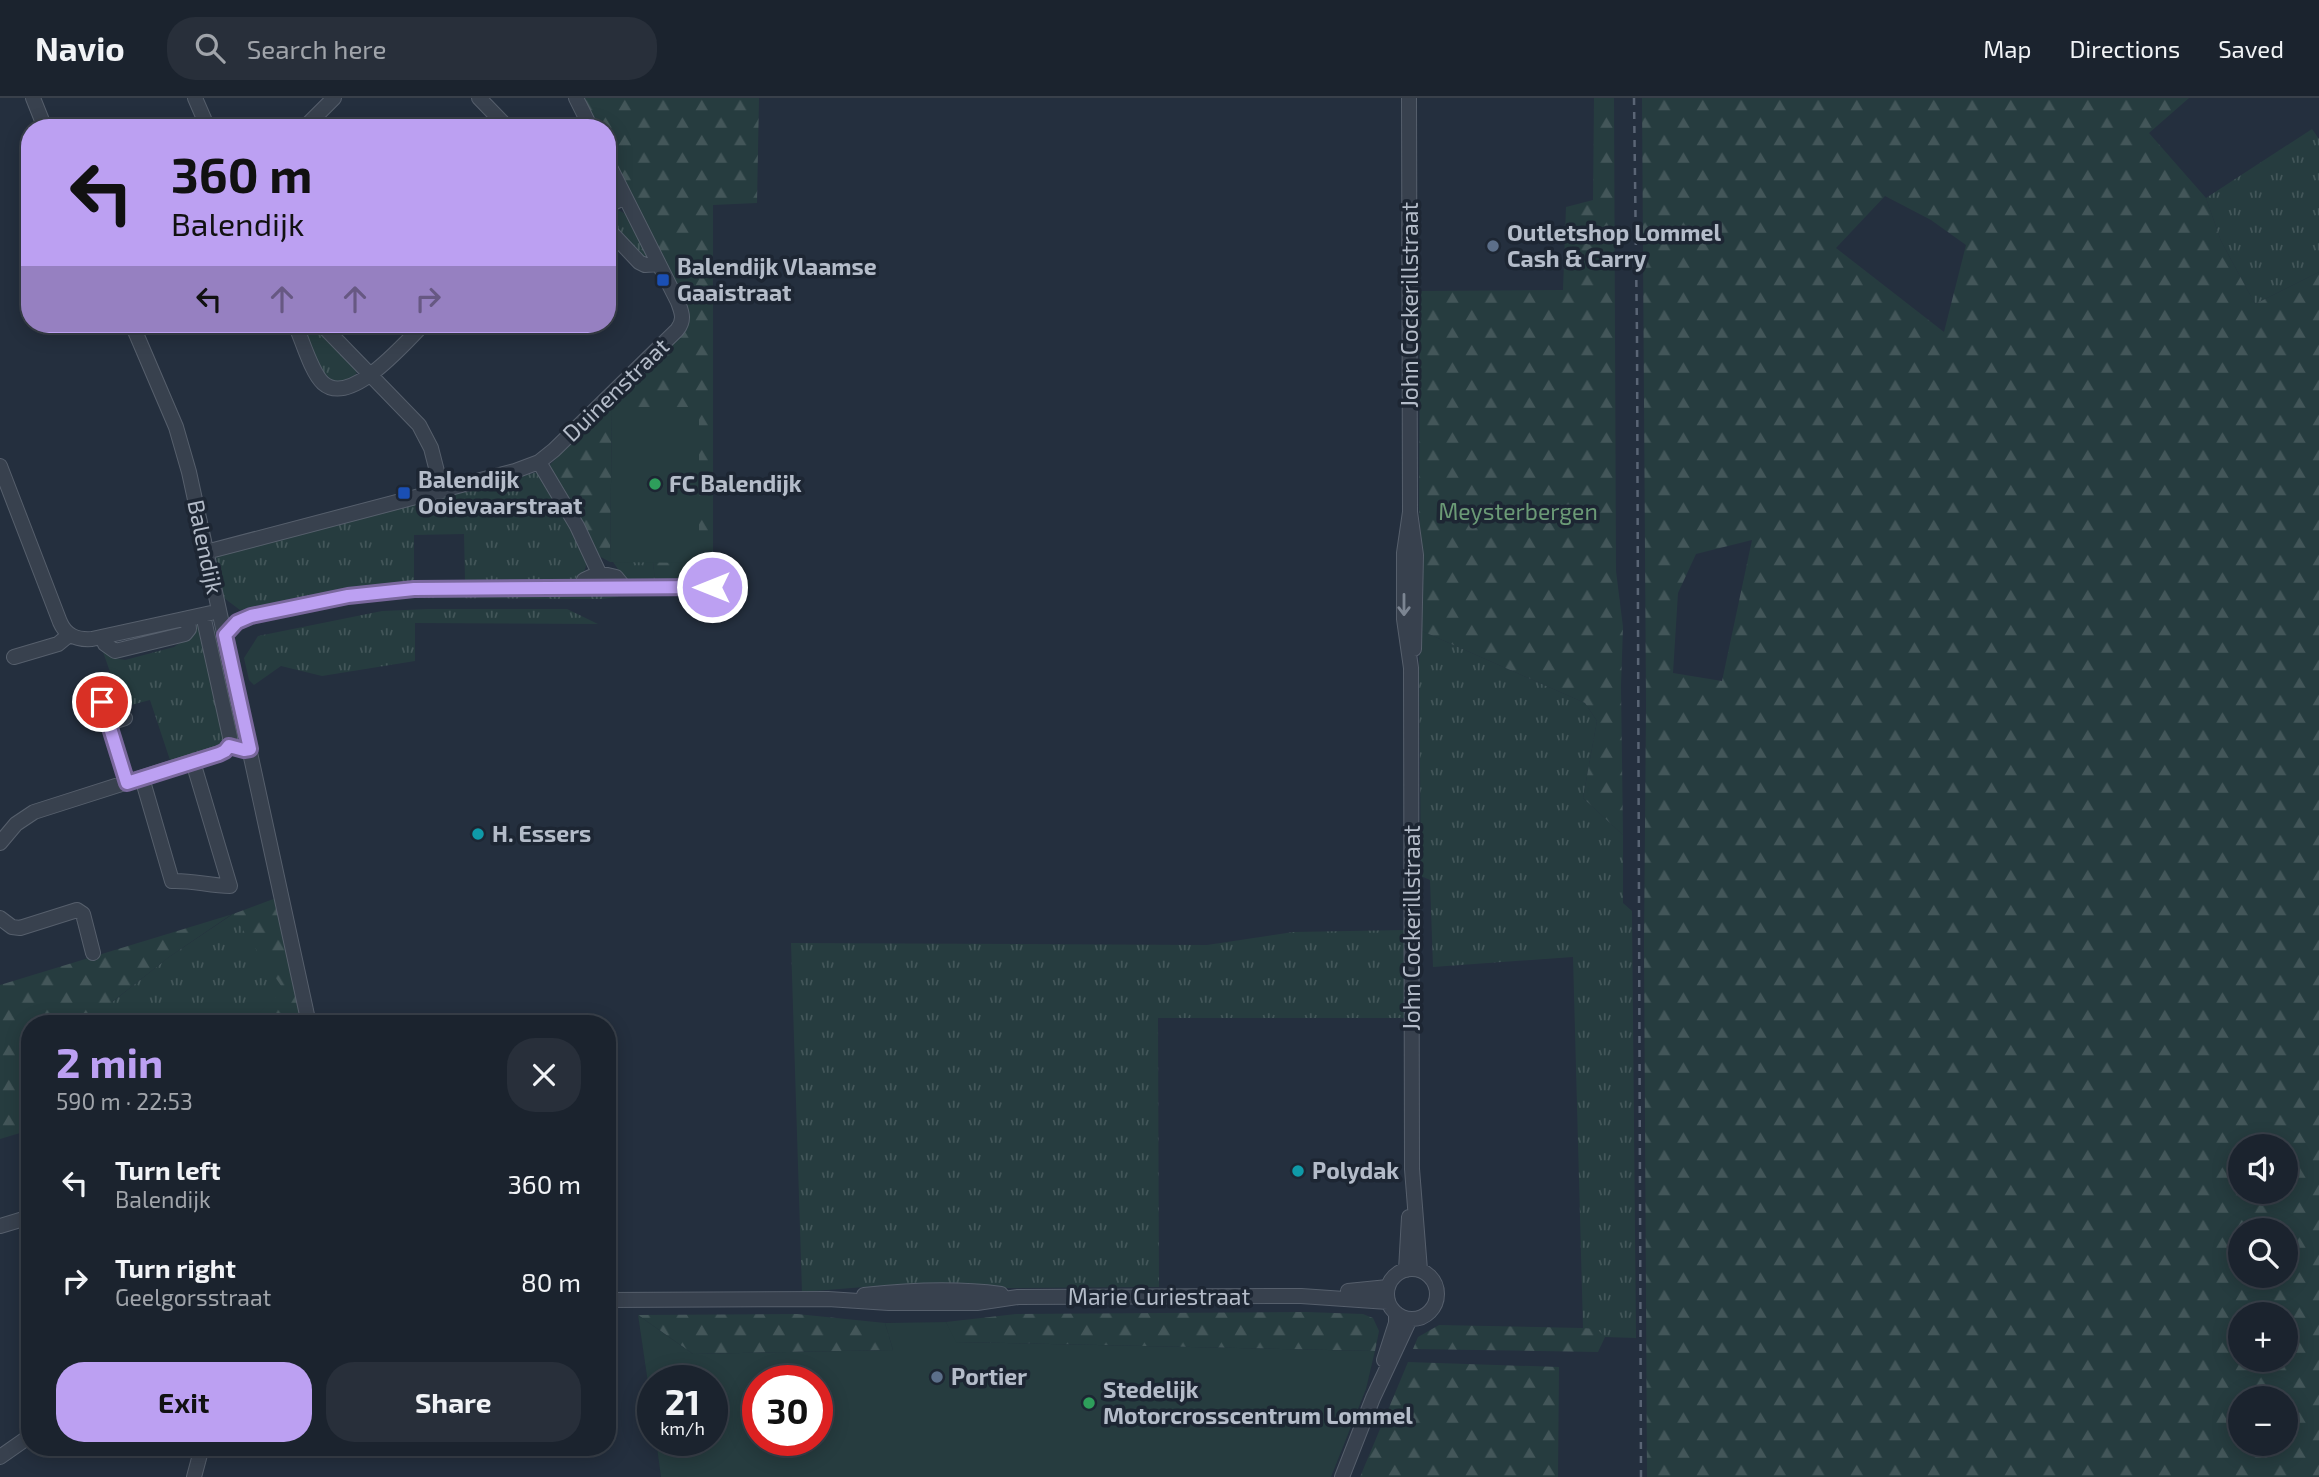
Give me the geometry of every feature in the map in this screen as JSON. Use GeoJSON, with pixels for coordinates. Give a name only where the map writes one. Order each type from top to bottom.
{"type":"FeatureCollection","features":[{"type":"Feature","properties":{"kind":"street"},"geometry":{"type":"LineString","coordinates":[[33,98],[41,119]]}},
{"type":"Feature","properties":{"kind":"street"},"geometry":{"type":"LineString","coordinates":[[195,98],[204,119]]}},
{"type":"Feature","properties":{"kind":"street"},"geometry":{"type":"LineString","coordinates":[[314,119],[334,98]]}},
{"type":"Feature","properties":{"kind":"street"},"geometry":{"type":"LineString","coordinates":[[480,98],[500,119]]}},
{"type":"Feature","properties":{"kind":"street"},"geometry":{"type":"LineString","coordinates":[[576,98],[586,119]]}},
{"type":"Feature","properties":{"kind":"street","name":"John Cockerillstraat"},"geometry":{"type":"LineString","coordinates":[[1409,98],[1410,512],[1404,553],[1404,620],[1411,667],[1413,1270]]}},
{"type":"Feature","properties":{"kind":"street","name":"Duinenstraat"},"geometry":{"type":"LineString","coordinates":[[206,552],[515,471],[539,462],[554,450],[681,326],[682,314],[616,179]]}},
{"type":"Feature","properties":{"kind":"street"},"geometry":{"type":"LineString","coordinates":[[616,202],[625,197]]}},
{"type":"Feature","properties":{"kind":"street"},"geometry":{"type":"LineString","coordinates":[[616,238],[639,262],[645,265],[659,264]]}},
{"type":"Feature","properties":{"kind":"street","name":"Balendijk"},"geometry":{"type":"LineString","coordinates":[[136,333],[176,427],[189,472],[307,1015]]}},
{"type":"Feature","properties":{"kind":"street"},"geometry":{"type":"LineString","coordinates":[[299,333],[318,377],[326,386],[340,388],[366,380],[415,333]]}},
{"type":"Feature","properties":{"kind":"street"},"geometry":{"type":"LineString","coordinates":[[330,333],[419,425],[432,448],[442,491]]}},
{"type":"Feature","properties":{"kind":"street"},"geometry":{"type":"LineString","coordinates":[[539,462],[576,526],[599,573]]}},
{"type":"Feature","properties":{"kind":"street"},"geometry":{"type":"LineString","coordinates":[[0,466],[4,487],[60,622],[69,635],[84,640],[220,611]]}},
{"type":"Feature","properties":{"kind":"street"},"geometry":{"type":"LineString","coordinates":[[582,587],[584,580],[599,573],[615,577],[625,588]]}},
{"type":"Feature","properties":{"kind":"street"},"geometry":{"type":"LineString","coordinates":[[225,635],[237,622],[251,616],[348,596],[425,589],[712,587]]}},
{"type":"Feature","properties":{"kind":"street"},"geometry":{"type":"LineString","coordinates":[[0,843],[16,824],[34,812],[225,751],[230,737],[196,617]]}},
{"type":"Feature","properties":{"kind":"street"},"geometry":{"type":"LineString","coordinates":[[14,657],[58,643],[69,635]]}},
{"type":"Feature","properties":{"kind":"street"},"geometry":{"type":"LineString","coordinates":[[102,702],[127,783]]}},
{"type":"Feature","properties":{"kind":"street"},"geometry":{"type":"LineString","coordinates":[[109,723],[125,718]]}},
{"type":"Feature","properties":{"kind":"street"},"geometry":{"type":"LineString","coordinates":[[229,746],[250,749]]}},
{"type":"Feature","properties":{"kind":"street"},"geometry":{"type":"LineString","coordinates":[[142,778],[172,881],[188,880],[215,886],[230,886],[193,762]]}},
{"type":"Feature","properties":{"kind":"street"},"geometry":{"type":"LineString","coordinates":[[0,918],[12,927],[20,928],[77,910],[83,914],[93,953]]}},
{"type":"Feature","properties":{"kind":"street"},"geometry":{"type":"LineString","coordinates":[[0,1226],[21,1220]]}},
{"type":"Feature","properties":{"kind":"street"},"geometry":{"type":"LineString","coordinates":[[1342,1477],[1373,1398],[1396,1322],[1396,1305],[1398,1273],[1413,1270],[1427,1274],[1436,1287],[1436,1303],[1426,1315],[1396,1305]]}},
{"type":"Feature","properties":{"kind":"street","name":"Marie Curiestraat"},"geometry":{"type":"LineString","coordinates":[[616,1300],[828,1299],[889,1303],[964,1303],[1018,1297],[1301,1296],[1396,1305]]}},
{"type":"Feature","properties":{"kind":"street"},"geometry":{"type":"LineString","coordinates":[[0,1457],[21,1442]]}},
{"type":"Feature","properties":{"kind":"street"},"geometry":{"type":"LineString","coordinates":[[194,1477],[200,1456]]}},
{"type":"Feature","properties":{"kind":"green space"},"geometry":{"type":"Polygon","coordinates":[[[581,98],[759,98],[757,203],[713,205],[713,580],[655,581],[653,562],[699,562],[612,407],[610,562],[599,556],[546,469],[685,329],[674,282],[616,168],[616,119],[592,119],[581,98]]]}},
{"type":"Feature","properties":{"kind":"green space","name":"Meysterbergen"},"geometry":{"type":"Polygon","coordinates":[[[1594,98],[1614,98],[1616,571],[1623,627],[1623,835],[1583,798],[1597,721],[1585,703],[1422,631],[1419,511],[1420,291],[1563,290],[1566,207],[1593,200],[1594,98]]]}},
{"type":"Feature","properties":{"kind":"green space"},"geometry":{"type":"Polygon","coordinates":[[[1642,98],[2189,98],[2149,133],[2206,198],[2221,241],[2255,304],[2319,272],[2319,1477],[1647,1477],[1644,945],[1646,705],[1642,98]],[[1885,196],[1836,248],[1944,332],[1966,245],[1931,220],[1885,196]],[[1752,540],[1696,554],[1678,593],[1673,673],[1722,681],[1752,540]]]}},
{"type":"Feature","properties":{"kind":"green space"},"geometry":{"type":"Polygon","coordinates":[[[2312,129],[2319,139],[2319,272],[2255,304],[2221,241],[2206,198],[2312,129]]]}},
{"type":"Feature","properties":{"kind":"green space"},"geometry":{"type":"Polygon","coordinates":[[[616,211],[626,214],[648,259],[645,260],[616,228],[616,211]]]}},
{"type":"Feature","properties":{"kind":"green space"},"geometry":{"type":"Polygon","coordinates":[[[303,333],[324,333],[357,371],[355,376],[340,382],[327,381],[303,333]]]}},
{"type":"Feature","properties":{"kind":"green space","name":"FC Balendijk"},"geometry":{"type":"Polygon","coordinates":[[[612,407],[699,407],[699,563],[610,562],[612,407]]]}},
{"type":"Feature","properties":{"kind":"green space"},"geometry":{"type":"Polygon","coordinates":[[[538,472],[588,560],[583,575],[570,581],[465,581],[464,534],[414,535],[414,582],[378,584],[240,610],[224,598],[216,556],[538,472]]]}},
{"type":"Feature","properties":{"kind":"green space"},"geometry":{"type":"Polygon","coordinates":[[[613,562],[653,562],[655,581],[627,582],[613,562]]]}},
{"type":"Feature","properties":{"kind":"green space"},"geometry":{"type":"Polygon","coordinates":[[[619,592],[618,597],[602,599],[419,598],[403,597],[402,594],[619,592]]]}},
{"type":"Feature","properties":{"kind":"green space"},"geometry":{"type":"Polygon","coordinates":[[[567,609],[598,624],[415,623],[415,661],[322,676],[281,666],[254,685],[249,680],[244,658],[258,636],[382,611],[567,609]]]}},
{"type":"Feature","properties":{"kind":"green space"},"geometry":{"type":"Polygon","coordinates":[[[197,624],[224,737],[223,744],[219,748],[171,763],[150,700],[120,708],[120,713],[109,717],[102,693],[115,686],[102,649],[114,658],[125,660],[174,647],[192,634],[197,624]]]}},
{"type":"Feature","properties":{"kind":"green space"},"geometry":{"type":"Polygon","coordinates":[[[1422,631],[1585,703],[1597,721],[1583,798],[1623,835],[1623,903],[1632,911],[1636,1338],[1605,1337],[1597,1330],[1583,1328],[1573,957],[1433,967],[1430,880],[1421,876],[1419,659],[1422,631]]]}},
{"type":"Feature","properties":{"kind":"green space"},"geometry":{"type":"Polygon","coordinates":[[[276,898],[300,1015],[256,1015],[284,990],[232,914],[276,898]]]}},
{"type":"Feature","properties":{"kind":"green space"},"geometry":{"type":"Polygon","coordinates":[[[233,914],[285,990],[256,1015],[120,1015],[111,1003],[169,957],[233,914]]]}},
{"type":"Feature","properties":{"kind":"green space"},"geometry":{"type":"Polygon","coordinates":[[[231,915],[169,957],[112,1002],[120,1015],[21,1015],[21,1133],[0,1139],[0,985],[231,915]]]}},
{"type":"Feature","properties":{"kind":"green space"},"geometry":{"type":"Polygon","coordinates":[[[1404,930],[1405,1018],[1158,1018],[1159,1287],[1004,1288],[972,1284],[889,1285],[802,1292],[791,943],[1207,945],[1293,932],[1404,930]]]}},
{"type":"Feature","properties":{"kind":"green space"},"geometry":{"type":"Polygon","coordinates":[[[797,1314],[885,1323],[893,1350],[693,1354],[638,1315],[797,1314]]]}},
{"type":"Feature","properties":{"kind":"green space"},"geometry":{"type":"Polygon","coordinates":[[[1016,1314],[1363,1314],[1373,1318],[1379,1331],[1375,1351],[955,1342],[946,1322],[1016,1314]]]}},
{"type":"Feature","properties":{"kind":"green space","name":"Stedelijk Motorcrosscentrum Lommel"},"geometry":{"type":"Polygon","coordinates":[[[638,1315],[693,1354],[893,1350],[885,1323],[946,1322],[956,1342],[1375,1351],[1366,1389],[1331,1477],[661,1477],[658,1456],[728,1456],[728,1365],[645,1365],[638,1315]]]}},
{"type":"Feature","properties":{"kind":"green space"},"geometry":{"type":"Polygon","coordinates":[[[1439,1325],[1597,1329],[1605,1337],[1598,1352],[1413,1349],[1418,1337],[1439,1325]]]}},
{"type":"Feature","properties":{"kind":"green space"},"geometry":{"type":"Polygon","coordinates":[[[1408,1362],[1559,1367],[1558,1477],[1360,1477],[1408,1362]]]}},
{"type":"Feature","properties":{"kind":"railway"},"geometry":{"type":"LineString","coordinates":[[1634,98],[1641,1477]]}},
{"type":"Feature","properties":{"kind":"place","name":"Outletshop Lommel Cash & Carry"},"geometry":{"type":"Point","coordinates":[1493,246]}},
{"type":"Feature","properties":{"kind":"place","name":"Balendijk Vlaamse Gaaistraat"},"geometry":{"type":"Point","coordinates":[663,280]}},
{"type":"Feature","properties":{"kind":"place","name":"FC Balendijk"},"geometry":{"type":"Point","coordinates":[655,484]}},
{"type":"Feature","properties":{"kind":"place","name":"Balendijk Ooievaarstraat"},"geometry":{"type":"Point","coordinates":[404,493]}},
{"type":"Feature","properties":{"kind":"place","name":"H. Essers"},"geometry":{"type":"Point","coordinates":[478,834]}},
{"type":"Feature","properties":{"kind":"place","name":"Polydak"},"geometry":{"type":"Point","coordinates":[1298,1171]}},
{"type":"Feature","properties":{"kind":"place","name":"Portier"},"geometry":{"type":"Point","coordinates":[937,1377]}},
{"type":"Feature","properties":{"kind":"place","name":"Stedelijk Motorcrosscentrum Lommel"},"geometry":{"type":"Point","coordinates":[1089,1403]}},
{"type":"Feature","properties":{"kind":"route"},"geometry":{"type":"LineString","coordinates":[[102,702],[127,783],[219,754],[229,746],[250,749],[225,635],[237,622],[251,616],[348,596],[414,589],[712,587]]}}]}
